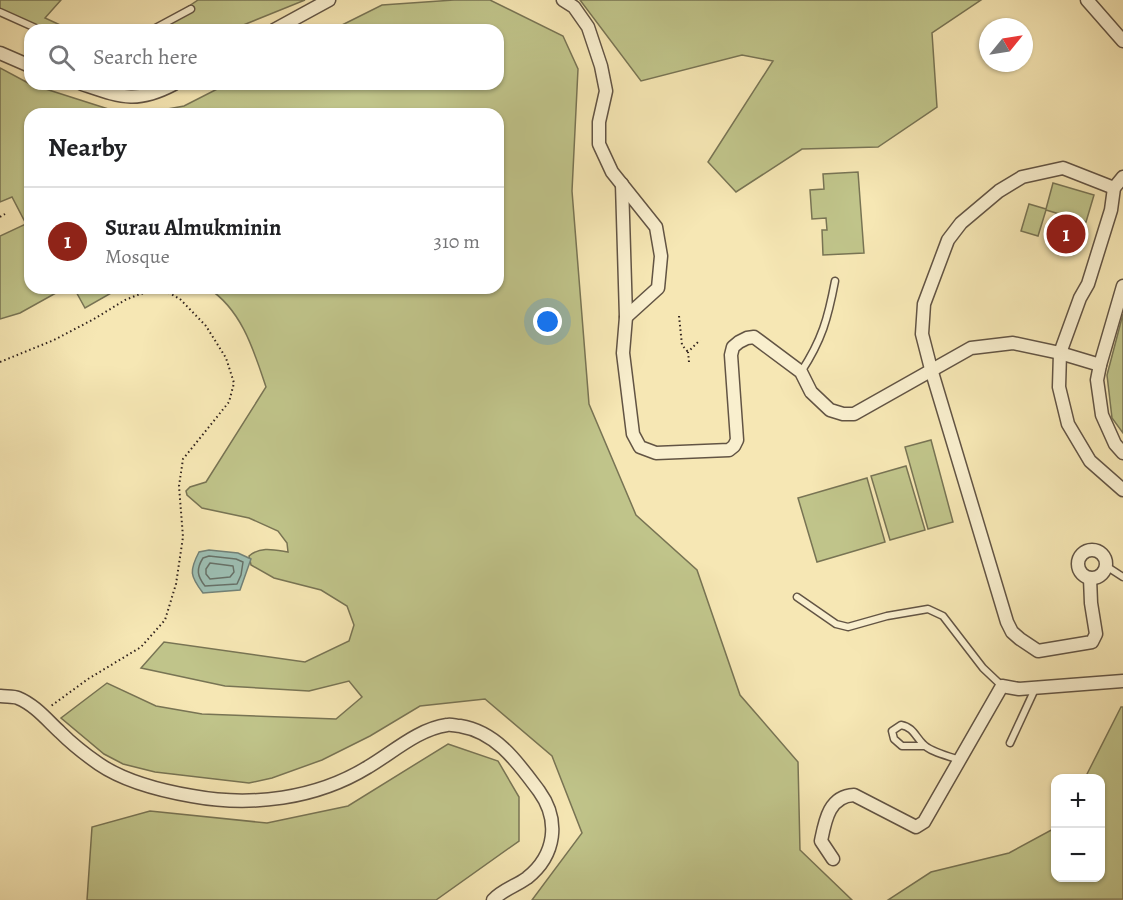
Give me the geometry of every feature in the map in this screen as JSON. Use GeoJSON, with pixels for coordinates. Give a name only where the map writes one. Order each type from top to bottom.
{"type":"FeatureCollection","features":[{"type":"Feature","properties":{"kind":"street"},"geometry":{"type":"LineString","coordinates":[[284,24],[329,0]]}},
{"type":"Feature","properties":{"kind":"street"},"geometry":{"type":"LineString","coordinates":[[563,0],[574,7],[588,27],[601,66],[606,91],[599,122],[599,144],[612,172],[656,227],[661,256],[658,288],[626,317]]}},
{"type":"Feature","properties":{"kind":"street"},"geometry":{"type":"LineString","coordinates":[[1087,0],[1122,39]]}},
{"type":"Feature","properties":{"kind":"street"},"geometry":{"type":"LineString","coordinates":[[0,53],[24,63]]}},
{"type":"Feature","properties":{"kind":"street"},"geometry":{"type":"LineString","coordinates":[[100,90],[115,95],[142,97],[162,90]]}},
{"type":"Feature","properties":{"kind":"street"},"geometry":{"type":"LineString","coordinates":[[1090,578],[1096,634],[1092,642],[1038,651],[1012,632],[1007,622],[922,334],[924,304],[948,240],[961,223],[999,191],[1022,177],[1063,168],[1114,188]]}},
{"type":"Feature","properties":{"kind":"street"},"geometry":{"type":"LineString","coordinates":[[1123,177],[1114,188],[1111,210],[1088,284],[1080,298],[1060,353],[1059,387],[1068,424],[1090,461],[1123,489]]}},
{"type":"Feature","properties":{"kind":"street"},"geometry":{"type":"LineString","coordinates":[[622,184],[626,317],[623,353],[633,434],[640,447],[656,453],[729,450],[734,447],[737,440],[731,355],[734,347],[747,338],[754,337],[801,372],[811,393],[831,410],[843,414],[854,414],[971,348],[1013,343],[1060,353],[1100,365]]}},
{"type":"Feature","properties":{"kind":"street"},"geometry":{"type":"LineString","coordinates":[[1123,286],[1097,380],[1102,415],[1115,444],[1123,453]]}},
{"type":"Feature","properties":{"kind":"street"},"geometry":{"type":"LineString","coordinates":[[1092,549],[1101,553],[1106,566],[1099,577],[1085,577],[1079,570],[1078,560],[1083,552],[1092,549]]}},
{"type":"Feature","properties":{"kind":"street"},"geometry":{"type":"LineString","coordinates":[[833,859],[821,841],[826,816],[840,798],[854,795],[916,827],[924,822],[1002,686],[1019,690],[1123,681]]}},
{"type":"Feature","properties":{"kind":"street"},"geometry":{"type":"LineString","coordinates":[[0,696],[18,698],[41,713],[61,734],[100,765],[144,785],[193,796],[241,801],[308,794],[365,769],[424,732],[448,724],[468,728],[490,737],[505,749],[548,804],[553,834],[544,861],[527,878],[493,900]]}},
{"type":"Feature","properties":{"kind":"lane"},"geometry":{"type":"LineString","coordinates":[[163,24],[190,9]]}},
{"type":"Feature","properties":{"kind":"lane"},"geometry":{"type":"LineString","coordinates":[[0,12],[27,24]]}},
{"type":"Feature","properties":{"kind":"lane"},"geometry":{"type":"LineString","coordinates":[[801,372],[816,349],[827,320],[835,281]]}},
{"type":"Feature","properties":{"kind":"lane"},"geometry":{"type":"LineString","coordinates":[[1106,566],[1123,577]]}},
{"type":"Feature","properties":{"kind":"lane"},"geometry":{"type":"LineString","coordinates":[[797,597],[836,624],[849,627],[887,616],[928,609],[936,611],[943,616],[983,668],[1002,686]]}},
{"type":"Feature","properties":{"kind":"lane"},"geometry":{"type":"LineString","coordinates":[[1010,743],[1035,688]]}},
{"type":"Feature","properties":{"kind":"lane"},"geometry":{"type":"LineString","coordinates":[[924,746],[907,726],[901,725],[892,731],[894,740],[902,746],[924,746],[960,760]]}},
{"type":"Feature","properties":{"kind":"path"},"geometry":{"type":"LineString","coordinates":[[0,216],[5,214]]}},
{"type":"Feature","properties":{"kind":"path"},"geometry":{"type":"LineString","coordinates":[[0,362],[54,340],[140,294]]}},
{"type":"Feature","properties":{"kind":"path"},"geometry":{"type":"LineString","coordinates":[[41,713],[88,679],[141,647],[165,620],[176,584],[183,537],[178,486],[183,459],[229,402],[234,383],[226,358],[206,326],[180,299],[171,294]]}},
{"type":"Feature","properties":{"kind":"path"},"geometry":{"type":"LineString","coordinates":[[679,316],[682,345],[688,352],[689,362]]}},
{"type":"Feature","properties":{"kind":"path"},"geometry":{"type":"LineString","coordinates":[[688,352],[700,340]]}},
{"type":"Feature","properties":{"kind":"green space"},"geometry":{"type":"Polygon","coordinates":[[[0,0],[61,0],[45,18],[58,24],[27,24],[0,11],[0,0]]]}},
{"type":"Feature","properties":{"kind":"green space"},"geometry":{"type":"Polygon","coordinates":[[[198,0],[305,0],[246,24],[163,24],[198,0]]]}},
{"type":"Feature","properties":{"kind":"green space"},"geometry":{"type":"Polygon","coordinates":[[[490,0],[563,36],[578,69],[572,191],[589,404],[636,515],[697,570],[740,695],[798,762],[800,850],[852,900],[532,900],[582,833],[552,756],[485,699],[420,706],[370,736],[322,760],[272,778],[249,783],[155,772],[123,764],[104,754],[61,718],[107,683],[156,706],[202,714],[336,719],[362,697],[349,681],[309,691],[225,686],[141,668],[164,642],[305,662],[349,641],[354,625],[347,606],[321,590],[274,578],[251,565],[249,556],[258,551],[288,552],[287,543],[278,531],[249,518],[202,508],[187,495],[186,491],[190,487],[206,482],[266,387],[245,332],[230,308],[216,294],[504,294],[504,108],[173,108],[184,106],[215,90],[504,90],[504,24],[344,24],[382,5],[490,0]]]}},
{"type":"Feature","properties":{"kind":"green space"},"geometry":{"type":"Polygon","coordinates":[[[580,0],[981,0],[932,33],[937,107],[878,147],[802,149],[736,192],[708,162],[773,61],[742,55],[641,81],[580,0]]]}},
{"type":"Feature","properties":{"kind":"green space"},"geometry":{"type":"Polygon","coordinates":[[[0,68],[24,81],[24,90],[49,90],[105,108],[24,108],[24,220],[12,197],[0,202],[0,68]]]}},
{"type":"Feature","properties":{"kind":"green space"},"geometry":{"type":"Polygon","coordinates":[[[858,172],[864,253],[823,255],[822,230],[827,230],[826,218],[812,219],[810,190],[824,189],[823,174],[858,172]]]}},
{"type":"Feature","properties":{"kind":"green space"},"geometry":{"type":"Polygon","coordinates":[[[1053,183],[1094,195],[1086,222],[1046,210],[1038,236],[1021,231],[1029,204],[1046,209],[1053,183]]]}},
{"type":"Feature","properties":{"kind":"green space"},"geometry":{"type":"Polygon","coordinates":[[[24,225],[24,294],[54,294],[20,313],[0,319],[0,236],[24,225]]]}},
{"type":"Feature","properties":{"kind":"green space"},"geometry":{"type":"Polygon","coordinates":[[[77,294],[110,294],[85,308],[77,294]]]}},
{"type":"Feature","properties":{"kind":"green space"},"geometry":{"type":"Polygon","coordinates":[[[1123,314],[1123,433],[1112,418],[1107,375],[1123,314]]]}},
{"type":"Feature","properties":{"kind":"green space"},"geometry":{"type":"Polygon","coordinates":[[[931,440],[953,522],[928,529],[905,447],[931,440]]]}},
{"type":"Feature","properties":{"kind":"green space"},"geometry":{"type":"Polygon","coordinates":[[[906,466],[925,530],[890,540],[871,476],[906,466]]]}},
{"type":"Feature","properties":{"kind":"green space"},"geometry":{"type":"Polygon","coordinates":[[[867,478],[885,542],[817,562],[798,498],[867,478]]]}},
{"type":"Feature","properties":{"kind":"green space"},"geometry":{"type":"Polygon","coordinates":[[[1123,707],[1123,899],[888,900],[931,872],[1009,853],[1051,830],[1051,882],[1105,882],[1105,774],[1087,774],[1123,707]]]}},
{"type":"Feature","properties":{"kind":"green space"},"geometry":{"type":"Polygon","coordinates":[[[448,744],[498,761],[519,797],[519,841],[436,900],[87,900],[92,827],[150,811],[267,823],[348,806],[448,744]]]}},
{"type":"Feature","properties":{"kind":"water"},"geometry":{"type":"Polygon","coordinates":[[[209,550],[238,553],[251,559],[240,590],[203,593],[193,578],[192,569],[199,552],[209,550]]]}},
{"type":"Feature","properties":{"kind":"place","name":"Surau Almukminin"},"geometry":{"type":"Point","coordinates":[1066,234]}}]}
